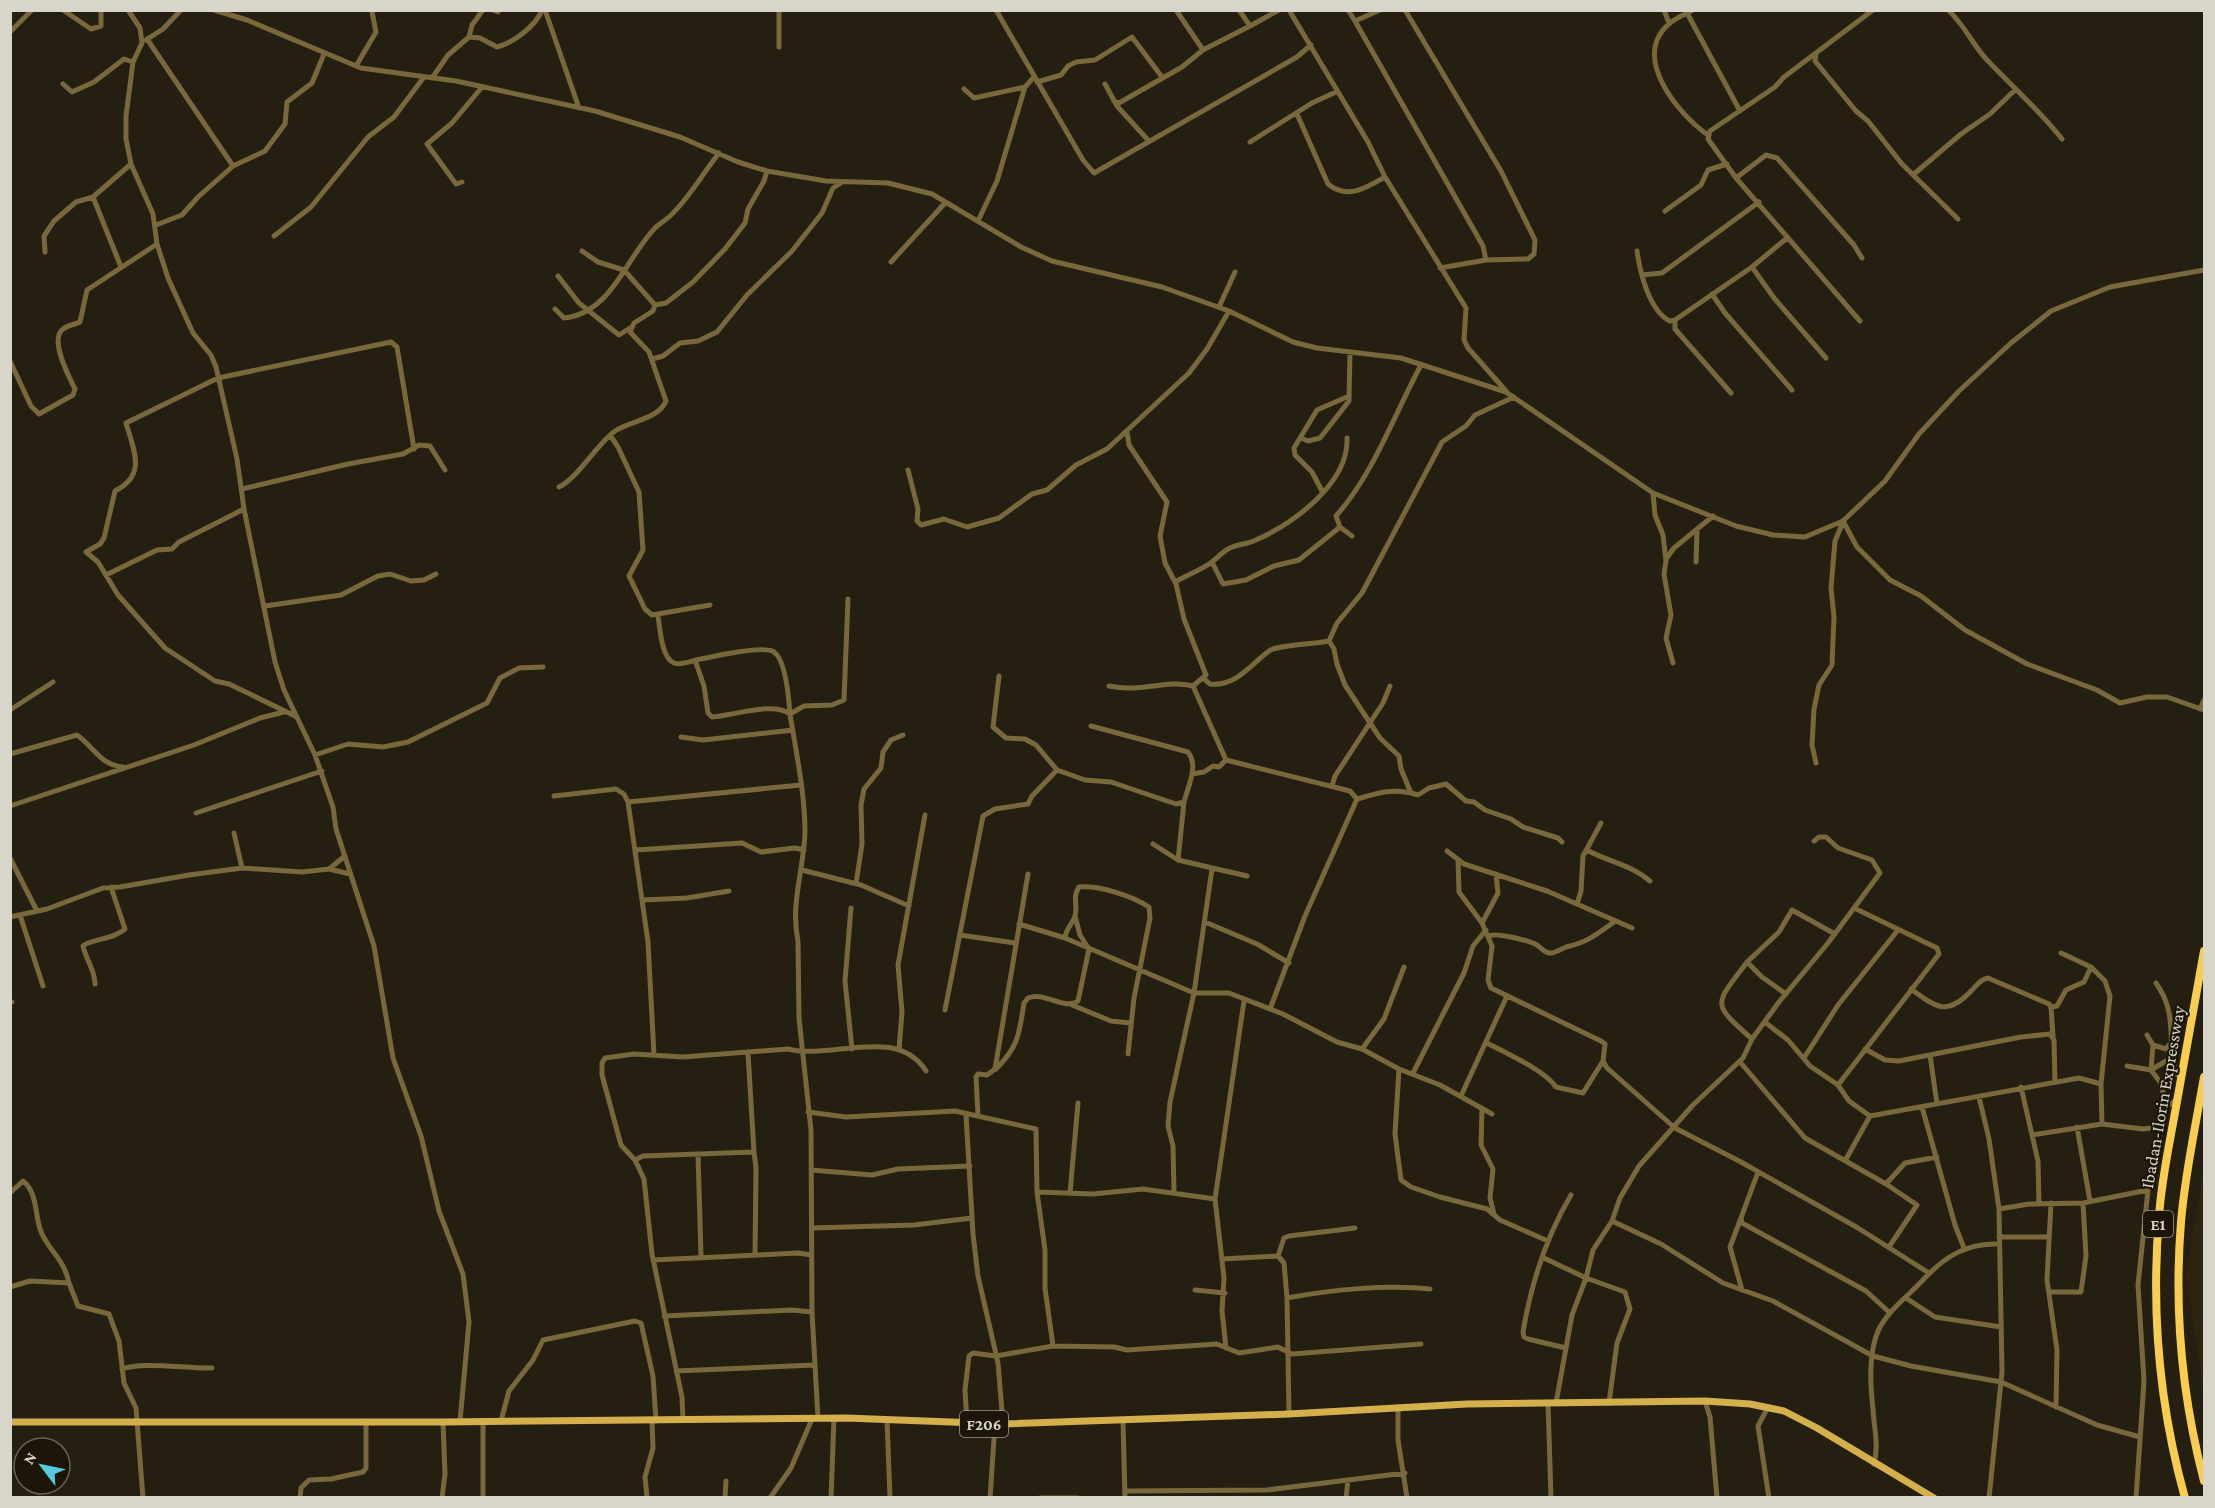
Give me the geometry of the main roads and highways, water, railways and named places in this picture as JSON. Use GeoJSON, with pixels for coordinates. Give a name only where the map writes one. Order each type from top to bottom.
{"type":"FeatureCollection","features":[{"type":"Feature","properties":{"kind":"highway","name":"Ibadan-Ilorin Expressway"},"geometry":{"type":"LineString","coordinates":[[2186,1497],[2165,1411],[2156,1324],[2159,1216],[2177,1100],[2205,951]]}},
{"type":"Feature","properties":{"kind":"highway","name":"Ibadan-Ilorin Expressway"},"geometry":{"type":"LineString","coordinates":[[2205,1077],[2183,1209],[2179,1294],[2187,1396],[2205,1481]]}},
{"type":"Feature","properties":{"kind":"main road","name":"F206"},"geometry":{"type":"LineString","coordinates":[[10,1422],[443,1422],[834,1418],[999,1424],[1289,1414],[1398,1407],[1705,1401],[1768,1406],[1817,1428],[1874,1464],[1934,1497]]}}]}
